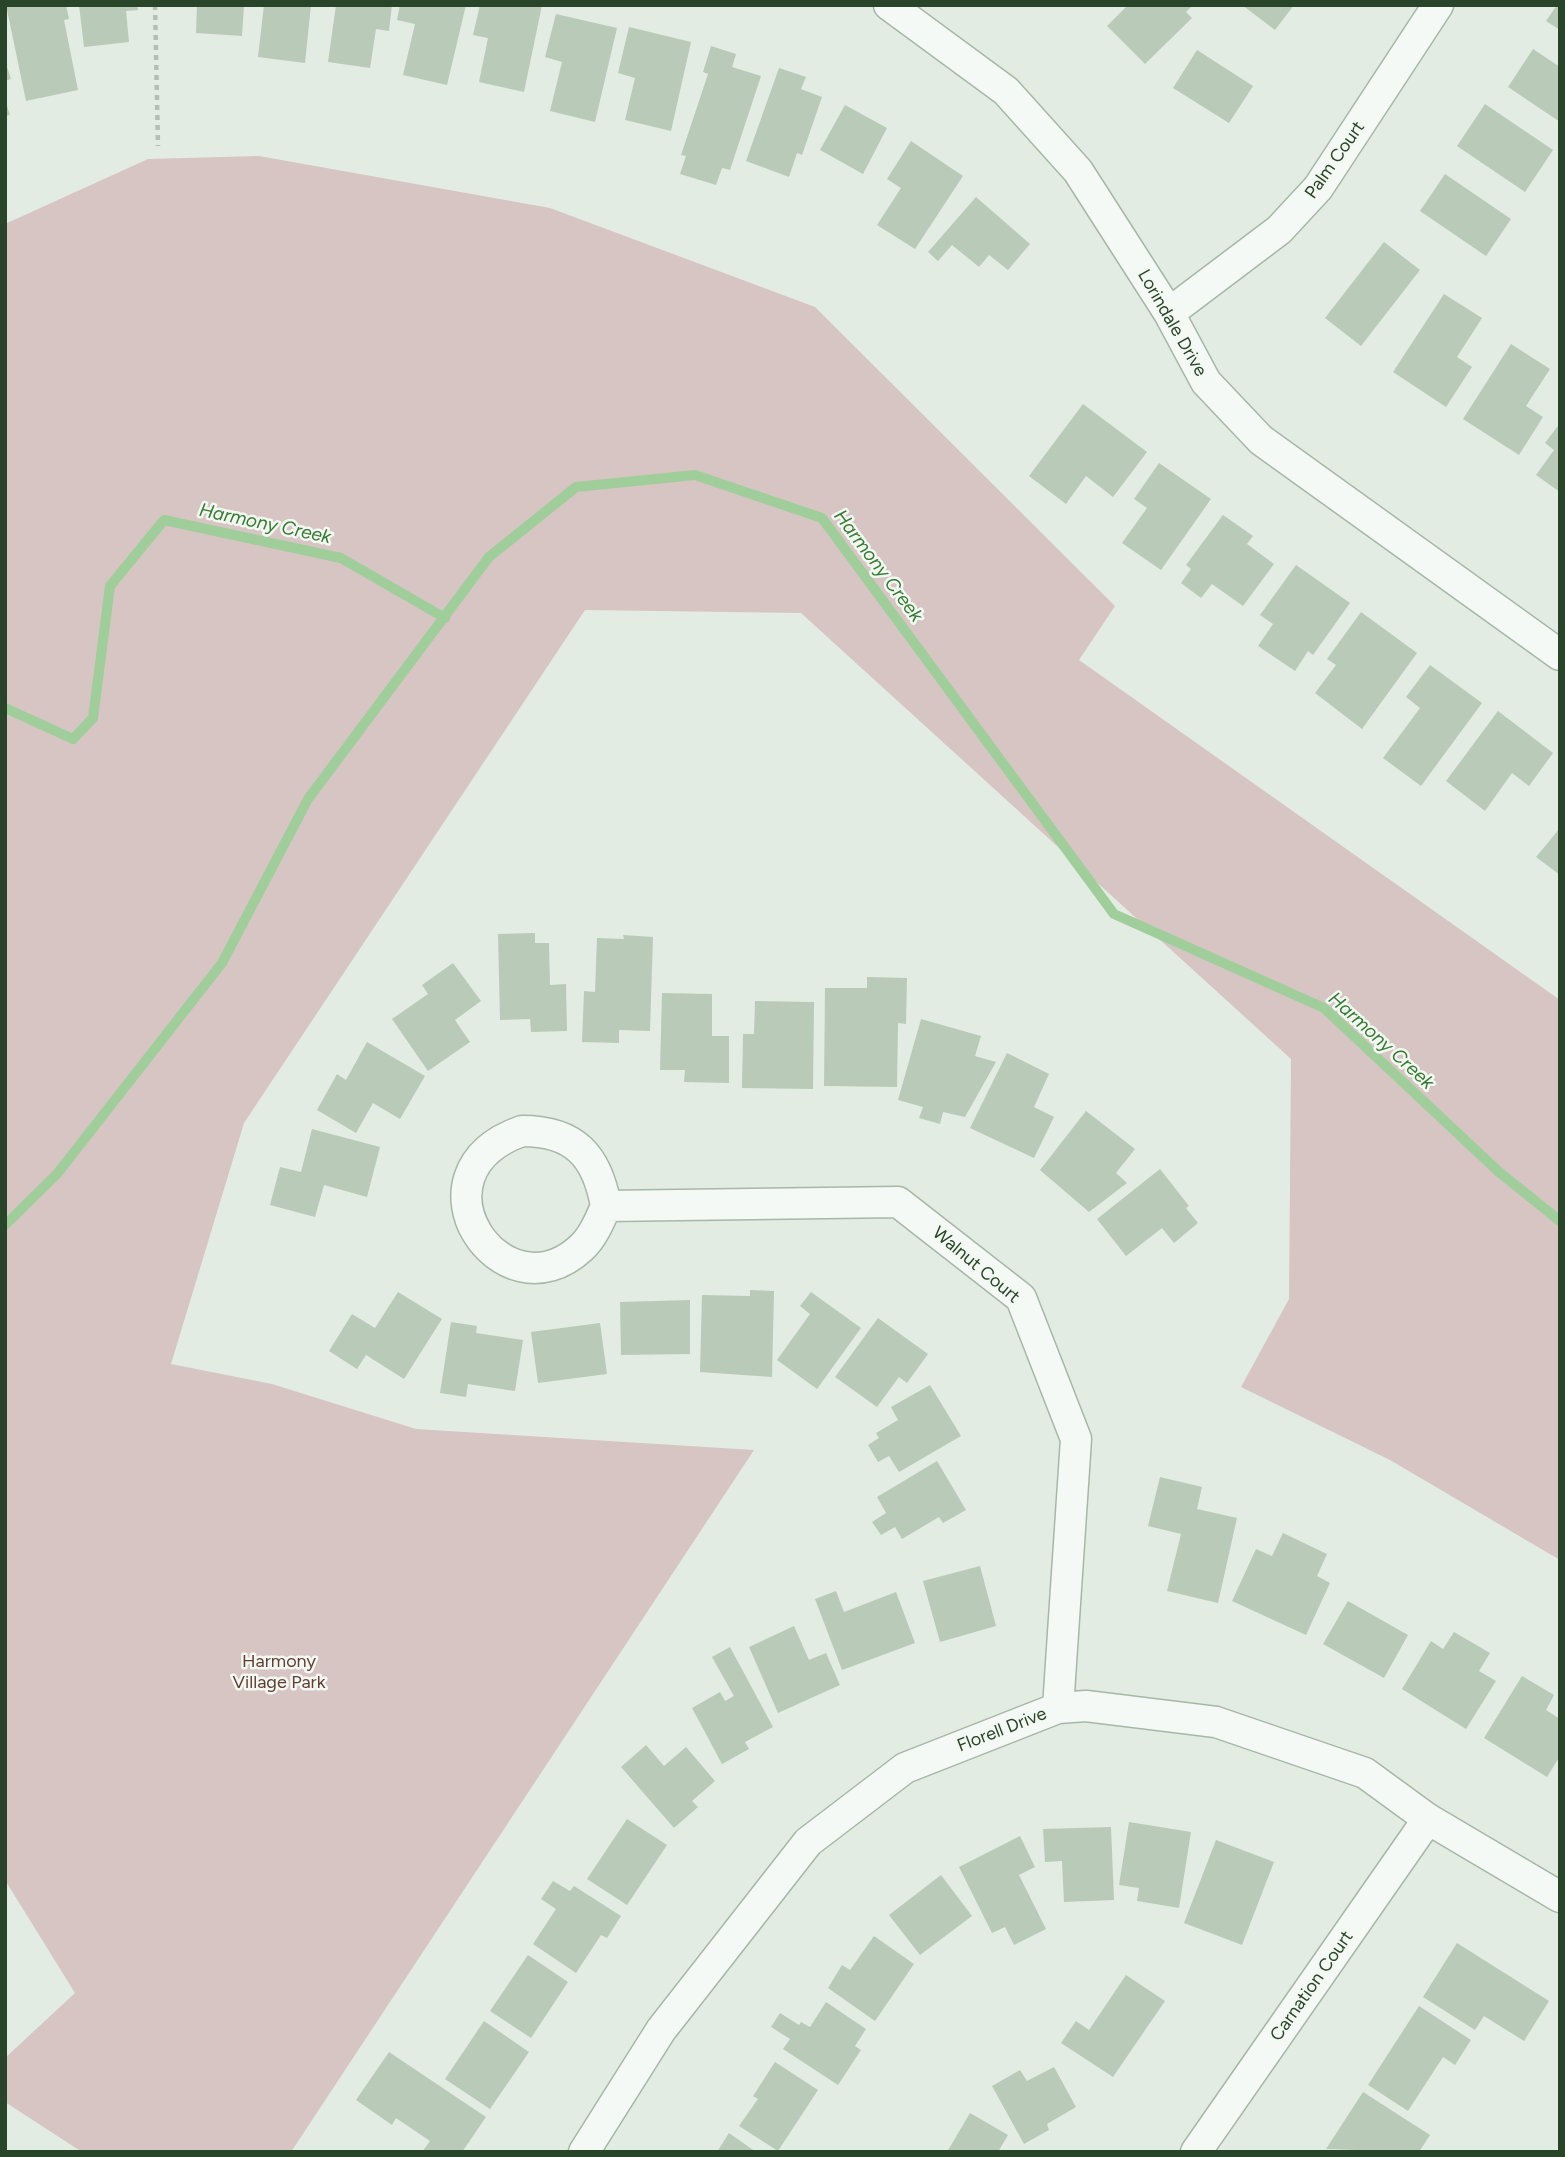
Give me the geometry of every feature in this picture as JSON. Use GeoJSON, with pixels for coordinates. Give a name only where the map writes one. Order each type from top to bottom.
{"type":"FeatureCollection","features":[{"type":"Feature","properties":{"kind":"street","name":"Lorindale Drive"},"geometry":{"type":"LineString","coordinates":[[889,5],[1006,91],[1077,171],[1169,313],[1206,382],[1261,440],[1560,654]]}},
{"type":"Feature","properties":{"kind":"street","name":"Palm Court"},"geometry":{"type":"LineString","coordinates":[[1169,313],[1279,230],[1318,188],[1438,5]]}},
{"type":"Feature","properties":{"kind":"street"},"geometry":{"type":"LineString","coordinates":[[522,1131],[543,1131],[564,1137],[582,1150],[602,1184],[607,1206],[582,1247],[563,1261],[540,1267],[516,1265],[495,1255],[478,1239],[467,1217],[465,1194],[471,1171],[484,1152],[501,1138],[522,1131]]}},
{"type":"Feature","properties":{"kind":"street","name":"Walnut Court"},"geometry":{"type":"LineString","coordinates":[[607,1206],[898,1202],[1021,1298],[1076,1439],[1058,1708]]}},
{"type":"Feature","properties":{"kind":"street","name":"Florell Drive"},"geometry":{"type":"LineString","coordinates":[[584,2152],[661,2030],[808,1842],[905,1768],[1058,1708],[1086,1706],[1216,1721],[1365,1773],[1428,1819],[1560,1897]]}},
{"type":"Feature","properties":{"kind":"street","name":"Carnation Court"},"geometry":{"type":"LineString","coordinates":[[1196,2152],[1428,1819]]}},
{"type":"Feature","properties":{"kind":"path"},"geometry":{"type":"LineString","coordinates":[[155,5],[158,146]]}},
{"type":"Feature","properties":{"kind":"green space","name":"Harmony Village Park"},"geometry":{"type":"Polygon","coordinates":[[[259,156],[550,208],[815,307],[1115,606],[1079,660],[1560,1000],[1560,1560],[1390,1460],[1241,1387],[1289,1299],[1291,1059],[801,613],[585,610],[244,1123],[171,1364],[272,1384],[416,1429],[754,1450],[291,2152],[82,2152],[5,2102],[5,2058],[75,1993],[5,1880],[5,224],[148,159],[259,156]]]}},
{"type":"Feature","properties":{"kind":"building"},"geometry":{"type":"Polygon","coordinates":[[[6,5],[66,5],[69,19],[64,20],[78,90],[26,101],[6,5]]]}},
{"type":"Feature","properties":{"kind":"building"},"geometry":{"type":"Polygon","coordinates":[[[79,5],[137,5],[138,10],[126,11],[129,42],[84,47],[79,5]]]}},
{"type":"Feature","properties":{"kind":"building"},"geometry":{"type":"Polygon","coordinates":[[[197,5],[244,5],[242,36],[196,33],[197,5]]]}},
{"type":"Feature","properties":{"kind":"building"},"geometry":{"type":"Polygon","coordinates":[[[264,5],[311,5],[305,63],[258,57],[264,5]]]}},
{"type":"Feature","properties":{"kind":"building"},"geometry":{"type":"Polygon","coordinates":[[[336,5],[392,5],[389,31],[376,29],[370,68],[328,62],[336,5]]]}},
{"type":"Feature","properties":{"kind":"building"},"geometry":{"type":"Polygon","coordinates":[[[400,5],[466,5],[447,85],[403,75],[415,24],[397,20],[400,5]]]}},
{"type":"Feature","properties":{"kind":"building"},"geometry":{"type":"Polygon","coordinates":[[[480,5],[542,5],[524,92],[479,82],[488,38],[473,35],[480,5]]]}},
{"type":"Feature","properties":{"kind":"building"},"geometry":{"type":"Polygon","coordinates":[[[1128,5],[1193,5],[1186,12],[1192,18],[1145,64],[1107,26],[1128,5]]]}},
{"type":"Feature","properties":{"kind":"building"},"geometry":{"type":"Polygon","coordinates":[[[1242,5],[1294,5],[1275,30],[1242,5]]]}},
{"type":"Feature","properties":{"kind":"building"},"geometry":{"type":"Polygon","coordinates":[[[1557,5],[1560,5],[1560,30],[1546,21],[1557,5]]]}},
{"type":"Feature","properties":{"kind":"building"},"geometry":{"type":"Polygon","coordinates":[[[556,14],[617,28],[595,122],[550,111],[562,62],[545,57],[556,14]]]}},
{"type":"Feature","properties":{"kind":"building"},"geometry":{"type":"Polygon","coordinates":[[[629,27],[691,42],[671,131],[625,120],[635,78],[618,73],[629,27]]]}},
{"type":"Feature","properties":{"kind":"building"},"geometry":{"type":"Polygon","coordinates":[[[711,46],[736,54],[732,67],[761,76],[730,170],[722,168],[716,185],[680,174],[686,156],[681,155],[708,74],[703,72],[711,46]]]}},
{"type":"Feature","properties":{"kind":"building"},"geometry":{"type":"Polygon","coordinates":[[[1533,49],[1560,67],[1560,122],[1508,87],[1533,49]]]}},
{"type":"Feature","properties":{"kind":"building"},"geometry":{"type":"Polygon","coordinates":[[[1197,50],[1253,86],[1229,123],[1173,88],[1197,50]]]}},
{"type":"Feature","properties":{"kind":"building"},"geometry":{"type":"Polygon","coordinates":[[[5,61],[11,79],[5,81],[5,61]]]}},
{"type":"Feature","properties":{"kind":"building"},"geometry":{"type":"Polygon","coordinates":[[[779,68],[806,77],[801,89],[822,97],[802,155],[797,153],[789,177],[746,161],[779,68]]]}},
{"type":"Feature","properties":{"kind":"building"},"geometry":{"type":"Polygon","coordinates":[[[5,100],[10,115],[5,116],[5,100]]]}},
{"type":"Feature","properties":{"kind":"building"},"geometry":{"type":"Polygon","coordinates":[[[1485,104],[1553,150],[1525,192],[1457,146],[1485,104]]]}},
{"type":"Feature","properties":{"kind":"building"},"geometry":{"type":"Polygon","coordinates":[[[845,105],[887,128],[863,174],[820,150],[845,105]]]}},
{"type":"Feature","properties":{"kind":"building"},"geometry":{"type":"Polygon","coordinates":[[[911,141],[963,176],[915,249],[877,225],[901,188],[887,179],[911,141]]]}},
{"type":"Feature","properties":{"kind":"building"},"geometry":{"type":"Polygon","coordinates":[[[1445,174],[1511,219],[1486,256],[1420,211],[1445,174]]]}},
{"type":"Feature","properties":{"kind":"building"},"geometry":{"type":"Polygon","coordinates":[[[976,197],[1030,244],[1008,270],[989,255],[979,267],[952,245],[938,261],[928,252],[976,197]]]}},
{"type":"Feature","properties":{"kind":"building"},"geometry":{"type":"Polygon","coordinates":[[[1384,242],[1420,270],[1361,346],[1325,318],[1384,242]]]}},
{"type":"Feature","properties":{"kind":"building"},"geometry":{"type":"Polygon","coordinates":[[[1444,294],[1482,318],[1457,357],[1472,367],[1446,407],[1393,372],[1444,294]]]}},
{"type":"Feature","properties":{"kind":"building"},"geometry":{"type":"Polygon","coordinates":[[[1511,344],[1550,369],[1526,406],[1543,417],[1519,455],[1463,419],[1511,344]]]}},
{"type":"Feature","properties":{"kind":"building"},"geometry":{"type":"Polygon","coordinates":[[[1083,404],[1147,452],[1113,497],[1086,476],[1066,504],[1029,476],[1083,404]]]}},
{"type":"Feature","properties":{"kind":"building"},"geometry":{"type":"Polygon","coordinates":[[[1560,423],[1560,492],[1536,475],[1554,450],[1545,443],[1560,423]]]}},
{"type":"Feature","properties":{"kind":"building"},"geometry":{"type":"Polygon","coordinates":[[[1159,463],[1211,499],[1161,570],[1122,543],[1147,508],[1134,499],[1159,463]]]}},
{"type":"Feature","properties":{"kind":"building"},"geometry":{"type":"Polygon","coordinates":[[[1223,515],[1253,536],[1247,544],[1274,564],[1243,606],[1212,584],[1201,598],[1181,583],[1191,569],[1186,565],[1223,515]]]}},
{"type":"Feature","properties":{"kind":"building"},"geometry":{"type":"Polygon","coordinates":[[[1296,565],[1350,603],[1313,655],[1308,651],[1295,671],[1258,646],[1273,624],[1260,615],[1296,565]]]}},
{"type":"Feature","properties":{"kind":"building"},"geometry":{"type":"Polygon","coordinates":[[[1361,612],[1417,653],[1362,729],[1315,693],[1336,665],[1327,659],[1361,612]]]}},
{"type":"Feature","properties":{"kind":"building"},"geometry":{"type":"Polygon","coordinates":[[[1430,665],[1482,703],[1421,786],[1383,758],[1420,708],[1406,697],[1430,665]]]}},
{"type":"Feature","properties":{"kind":"building"},"geometry":{"type":"Polygon","coordinates":[[[1498,711],[1553,753],[1529,786],[1512,773],[1485,811],[1446,781],[1498,711]]]}},
{"type":"Feature","properties":{"kind":"building"},"geometry":{"type":"Polygon","coordinates":[[[1560,828],[1560,875],[1536,857],[1560,828]]]}},
{"type":"Feature","properties":{"kind":"building"},"geometry":{"type":"Polygon","coordinates":[[[535,933],[535,943],[549,943],[550,985],[566,984],[567,1031],[531,1032],[530,1019],[500,1020],[498,934],[535,933]]]}},
{"type":"Feature","properties":{"kind":"building"},"geometry":{"type":"Polygon","coordinates":[[[623,935],[653,937],[650,1031],[619,1030],[619,1043],[582,1042],[584,991],[595,992],[597,938],[624,939],[623,935]]]}},
{"type":"Feature","properties":{"kind":"building"},"geometry":{"type":"Polygon","coordinates":[[[453,963],[481,1001],[455,1020],[470,1042],[428,1071],[392,1019],[428,994],[422,985],[453,963]]]}},
{"type":"Feature","properties":{"kind":"building"},"geometry":{"type":"Polygon","coordinates":[[[867,977],[907,978],[906,1024],[898,1023],[897,1087],[824,1086],[825,988],[867,988],[867,977]]]}},
{"type":"Feature","properties":{"kind":"building"},"geometry":{"type":"Polygon","coordinates":[[[662,993],[712,994],[712,1036],[729,1036],[729,1083],[684,1082],[685,1070],[660,1070],[662,993]]]}},
{"type":"Feature","properties":{"kind":"building"},"geometry":{"type":"Polygon","coordinates":[[[755,1001],[814,1002],[813,1089],[742,1088],[743,1034],[754,1034],[755,1001]]]}},
{"type":"Feature","properties":{"kind":"building"},"geometry":{"type":"Polygon","coordinates":[[[921,1019],[981,1036],[975,1056],[996,1062],[965,1117],[943,1112],[940,1124],[919,1118],[923,1107],[898,1100],[921,1019]]]}},
{"type":"Feature","properties":{"kind":"building"},"geometry":{"type":"Polygon","coordinates":[[[367,1042],[425,1076],[400,1119],[373,1103],[356,1133],[317,1110],[337,1074],[346,1080],[367,1042]]]}},
{"type":"Feature","properties":{"kind":"building"},"geometry":{"type":"Polygon","coordinates":[[[1007,1053],[1049,1074],[1034,1107],[1054,1117],[1034,1158],[970,1128],[1007,1053]]]}},
{"type":"Feature","properties":{"kind":"building"},"geometry":{"type":"Polygon","coordinates":[[[1086,1111],[1135,1149],[1116,1173],[1127,1183],[1089,1212],[1040,1170],[1086,1111]]]}},
{"type":"Feature","properties":{"kind":"building"},"geometry":{"type":"Polygon","coordinates":[[[312,1129],[380,1147],[367,1197],[324,1185],[315,1217],[270,1205],[280,1167],[301,1172],[312,1129]]]}},
{"type":"Feature","properties":{"kind":"building"},"geometry":{"type":"Polygon","coordinates":[[[1160,1169],[1189,1206],[1186,1208],[1198,1223],[1174,1243],[1162,1228],[1126,1256],[1097,1219],[1160,1169]]]}},
{"type":"Feature","properties":{"kind":"building"},"geometry":{"type":"Polygon","coordinates":[[[750,1290],[774,1291],[772,1377],[700,1372],[702,1295],[750,1296],[750,1290]]]}},
{"type":"Feature","properties":{"kind":"building"},"geometry":{"type":"Polygon","coordinates":[[[398,1292],[442,1319],[404,1379],[366,1355],[357,1369],[329,1351],[352,1314],[375,1328],[398,1292]]]}},
{"type":"Feature","properties":{"kind":"building"},"geometry":{"type":"Polygon","coordinates":[[[811,1292],[861,1328],[817,1389],[777,1360],[810,1314],[800,1306],[811,1292]]]}},
{"type":"Feature","properties":{"kind":"building"},"geometry":{"type":"Polygon","coordinates":[[[690,1300],[690,1354],[621,1355],[620,1302],[690,1300]]]}},
{"type":"Feature","properties":{"kind":"building"},"geometry":{"type":"Polygon","coordinates":[[[878,1318],[928,1354],[907,1383],[899,1377],[877,1407],[835,1377],[878,1318]]]}},
{"type":"Feature","properties":{"kind":"building"},"geometry":{"type":"Polygon","coordinates":[[[451,1322],[477,1326],[476,1333],[523,1340],[515,1391],[468,1384],[466,1397],[440,1393],[451,1322]]]}},
{"type":"Feature","properties":{"kind":"building"},"geometry":{"type":"Polygon","coordinates":[[[600,1323],[607,1374],[538,1383],[531,1332],[600,1323]]]}},
{"type":"Feature","properties":{"kind":"building"},"geometry":{"type":"Polygon","coordinates":[[[930,1385],[961,1436],[899,1472],[889,1456],[878,1462],[868,1445],[879,1438],[876,1433],[898,1420],[891,1407],[930,1385]]]}},
{"type":"Feature","properties":{"kind":"building"},"geometry":{"type":"Polygon","coordinates":[[[937,1461],[966,1510],[943,1523],[939,1517],[902,1539],[895,1527],[881,1535],[872,1522],[886,1513],[877,1497],[937,1461]]]}},
{"type":"Feature","properties":{"kind":"building"},"geometry":{"type":"Polygon","coordinates":[[[1160,1477],[1202,1487],[1197,1509],[1237,1518],[1218,1603],[1167,1591],[1181,1534],[1148,1526],[1160,1477]]]}},
{"type":"Feature","properties":{"kind":"building"},"geometry":{"type":"Polygon","coordinates":[[[1283,1533],[1327,1554],[1317,1576],[1330,1583],[1306,1635],[1232,1601],[1256,1549],[1272,1556],[1283,1533]]]}},
{"type":"Feature","properties":{"kind":"building"},"geometry":{"type":"Polygon","coordinates":[[[980,1566],[996,1626],[940,1642],[923,1581],[980,1566]]]}},
{"type":"Feature","properties":{"kind":"building"},"geometry":{"type":"Polygon","coordinates":[[[836,1591],[844,1612],[896,1592],[915,1643],[842,1670],[815,1599],[836,1591]]]}},
{"type":"Feature","properties":{"kind":"building"},"geometry":{"type":"Polygon","coordinates":[[[1348,1601],[1408,1635],[1384,1678],[1323,1644],[1348,1601]]]}},
{"type":"Feature","properties":{"kind":"building"},"geometry":{"type":"Polygon","coordinates":[[[794,1626],[809,1660],[826,1653],[840,1685],[778,1713],[749,1647],[794,1626]]]}},
{"type":"Feature","properties":{"kind":"building"},"geometry":{"type":"Polygon","coordinates":[[[1454,1632],[1490,1653],[1479,1671],[1496,1681],[1466,1729],[1402,1689],[1431,1641],[1443,1649],[1454,1632]]]}},
{"type":"Feature","properties":{"kind":"building"},"geometry":{"type":"Polygon","coordinates":[[[730,1647],[773,1727],[745,1742],[749,1749],[722,1764],[692,1708],[720,1692],[725,1701],[734,1696],[712,1657],[730,1647]]]}},
{"type":"Feature","properties":{"kind":"building"},"geometry":{"type":"Polygon","coordinates":[[[1522,1676],[1554,1695],[1546,1710],[1560,1719],[1560,1756],[1547,1777],[1484,1738],[1522,1676]]]}},
{"type":"Feature","properties":{"kind":"building"},"geometry":{"type":"Polygon","coordinates":[[[646,1745],[664,1766],[686,1747],[715,1781],[692,1801],[698,1807],[674,1828],[621,1767],[646,1745]]]}},
{"type":"Feature","properties":{"kind":"building"},"geometry":{"type":"Polygon","coordinates":[[[627,1819],[667,1845],[627,1905],[587,1879],[627,1819]]]}},
{"type":"Feature","properties":{"kind":"building"},"geometry":{"type":"Polygon","coordinates":[[[1129,1822],[1191,1832],[1179,1908],[1137,1901],[1139,1888],[1119,1885],[1129,1822]]]}},
{"type":"Feature","properties":{"kind":"building"},"geometry":{"type":"Polygon","coordinates":[[[1111,1827],[1114,1900],[1064,1902],[1062,1861],[1045,1862],[1043,1829],[1111,1827]]]}},
{"type":"Feature","properties":{"kind":"building"},"geometry":{"type":"Polygon","coordinates":[[[1020,1836],[1035,1867],[1019,1875],[1046,1929],[1014,1945],[1005,1927],[992,1933],[959,1867],[1020,1836]]]}},
{"type":"Feature","properties":{"kind":"building"},"geometry":{"type":"Polygon","coordinates":[[[1216,1840],[1274,1862],[1242,1945],[1184,1923],[1216,1840]]]}},
{"type":"Feature","properties":{"kind":"building"},"geometry":{"type":"Polygon","coordinates":[[[941,1875],[972,1916],[920,1955],[889,1915],[941,1875]]]}},
{"type":"Feature","properties":{"kind":"building"},"geometry":{"type":"Polygon","coordinates":[[[553,1881],[570,1891],[574,1886],[621,1916],[607,1938],[601,1935],[576,1973],[533,1944],[556,1909],[541,1899],[553,1881]]]}},
{"type":"Feature","properties":{"kind":"building"},"geometry":{"type":"Polygon","coordinates":[[[874,1936],[914,1964],[875,2021],[828,1988],[842,1965],[850,1970],[874,1936]]]}},
{"type":"Feature","properties":{"kind":"building"},"geometry":{"type":"Polygon","coordinates":[[[1457,1943],[1549,2001],[1524,2041],[1484,2016],[1475,2030],[1423,1997],[1457,1943]]]}},
{"type":"Feature","properties":{"kind":"building"},"geometry":{"type":"Polygon","coordinates":[[[528,1955],[568,1982],[531,2038],[490,2011],[528,1955]]]}},
{"type":"Feature","properties":{"kind":"building"},"geometry":{"type":"Polygon","coordinates":[[[1126,1975],[1165,2001],[1113,2077],[1061,2043],[1076,2021],[1089,2030],[1126,1975]]]}},
{"type":"Feature","properties":{"kind":"building"},"geometry":{"type":"Polygon","coordinates":[[[826,2002],[866,2029],[855,2046],[861,2050],[838,2085],[783,2049],[790,2039],[771,2027],[780,2013],[799,2025],[801,2022],[810,2027],[826,2002]]]}},
{"type":"Feature","properties":{"kind":"building"},"geometry":{"type":"Polygon","coordinates":[[[1419,2006],[1471,2040],[1455,2065],[1443,2057],[1408,2111],[1368,2085],[1419,2006]]]}},
{"type":"Feature","properties":{"kind":"building"},"geometry":{"type":"Polygon","coordinates":[[[484,2021],[529,2052],[490,2109],[445,2079],[484,2021]]]}},
{"type":"Feature","properties":{"kind":"building"},"geometry":{"type":"Polygon","coordinates":[[[389,2052],[486,2117],[462,2152],[422,2152],[430,2141],[396,2118],[392,2125],[356,2100],[389,2052]]]}},
{"type":"Feature","properties":{"kind":"building"},"geometry":{"type":"Polygon","coordinates":[[[775,2062],[818,2090],[778,2151],[739,2126],[758,2099],[753,2096],[775,2062]]]}},
{"type":"Feature","properties":{"kind":"building"},"geometry":{"type":"Polygon","coordinates":[[[1054,2067],[1076,2107],[1047,2124],[1049,2130],[1024,2144],[992,2086],[1020,2070],[1027,2081],[1054,2067]]]}},
{"type":"Feature","properties":{"kind":"building"},"geometry":{"type":"Polygon","coordinates":[[[1363,2092],[1430,2135],[1419,2152],[1326,2149],[1363,2092]]]}},
{"type":"Feature","properties":{"kind":"building"},"geometry":{"type":"Polygon","coordinates":[[[970,2113],[1008,2135],[998,2152],[947,2152],[970,2113]]]}},
{"type":"Feature","properties":{"kind":"building"},"geometry":{"type":"Polygon","coordinates":[[[729,2133],[756,2152],[717,2152],[729,2133]]]}},
{"type":"Feature","properties":{"kind":"waterway","name":"Harmony Creek"},"geometry":{"type":"LineString","coordinates":[[5,1225],[57,1174],[222,963],[308,799],[489,557],[576,487],[695,475],[822,518],[1114,914],[1324,1008],[1499,1172],[1560,1221]]}},
{"type":"Feature","properties":{"kind":"waterway","name":"Harmony Creek"},"geometry":{"type":"LineString","coordinates":[[5,708],[73,739],[93,718],[110,586],[164,520],[341,558],[445,618]]}}]}
